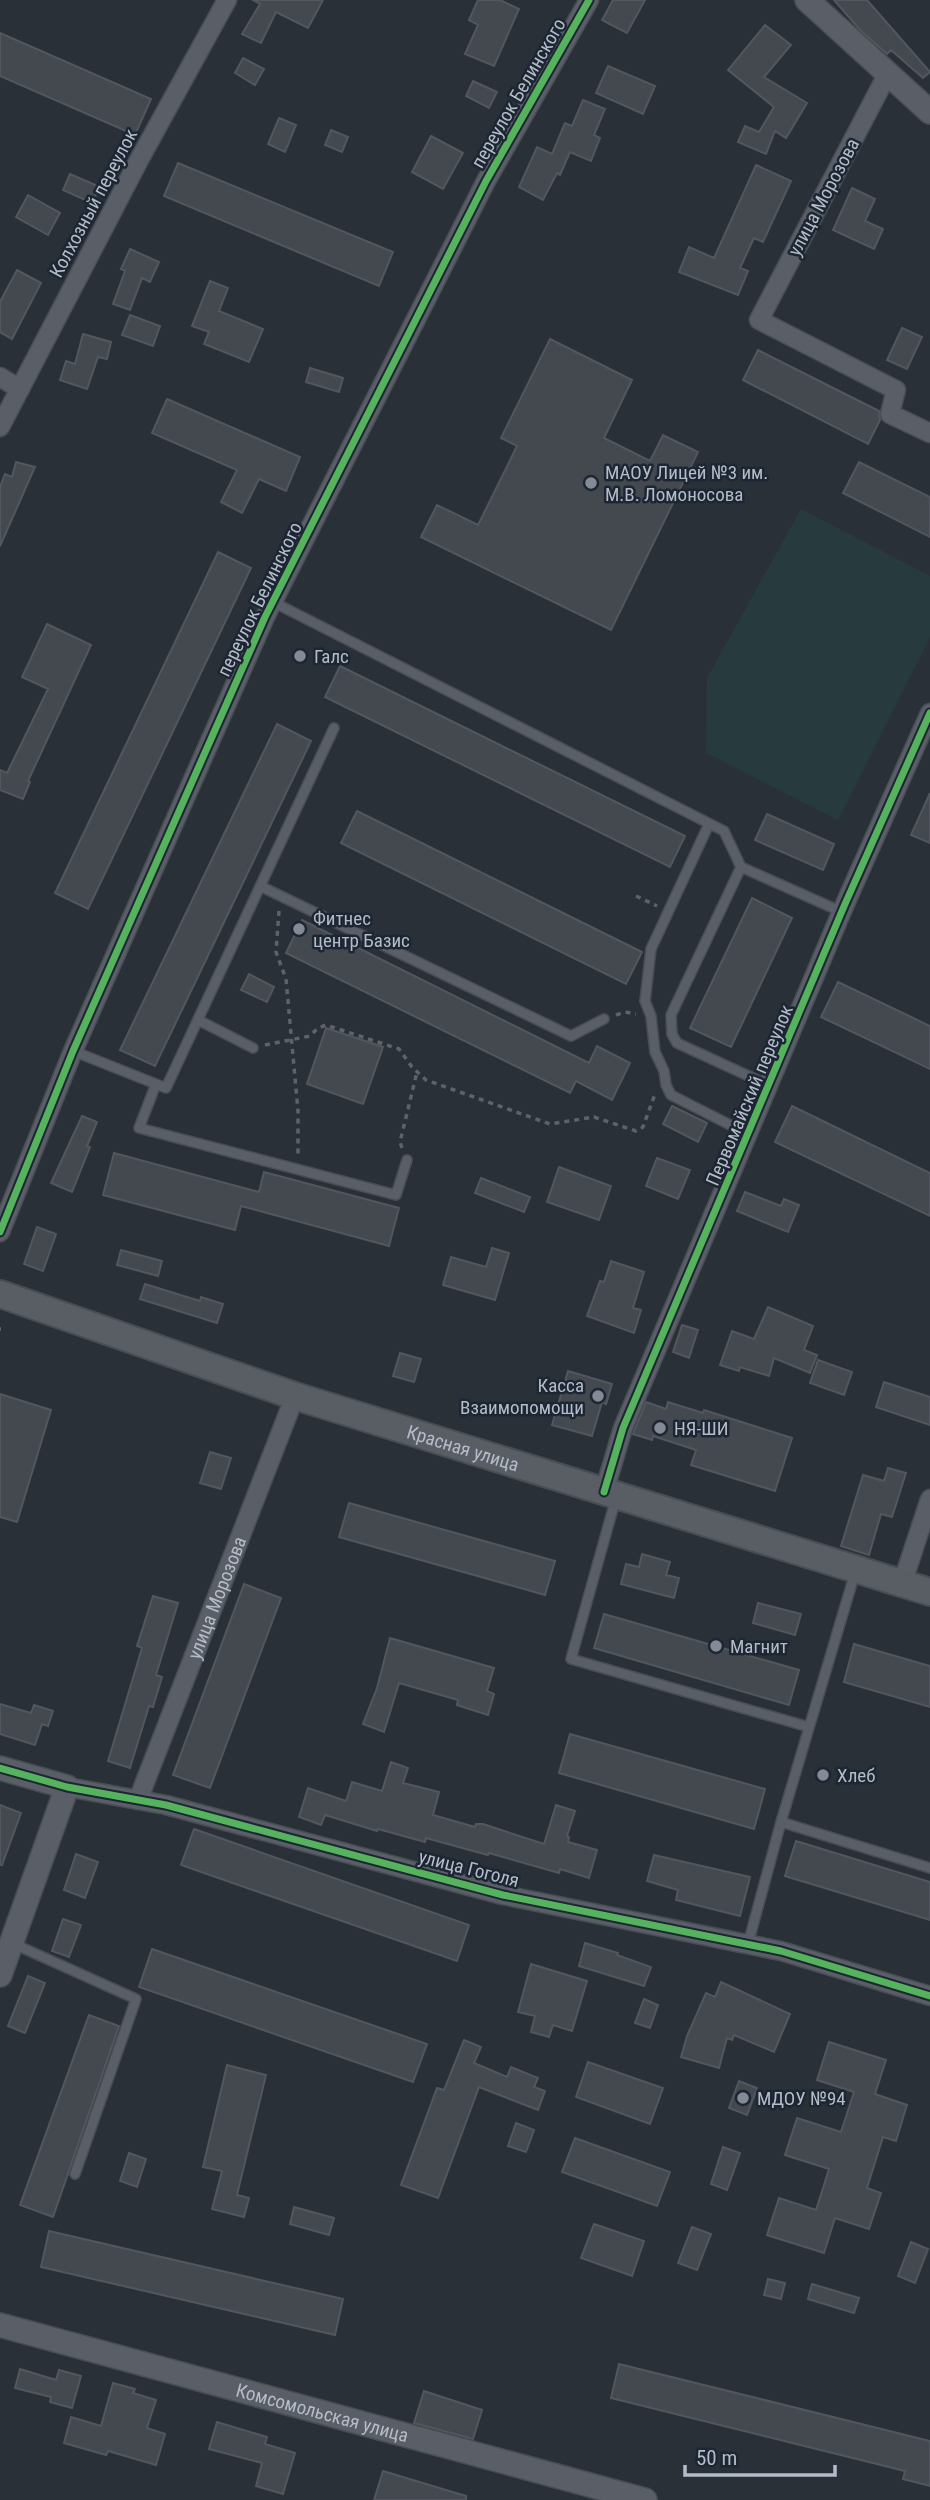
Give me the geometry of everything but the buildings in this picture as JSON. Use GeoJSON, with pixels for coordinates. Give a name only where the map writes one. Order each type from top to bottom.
{"type":"FeatureCollection","features":[{"type":"Feature","properties":{"kind":"main road","name":"Красная улица"},"geometry":{"type":"LineString","coordinates":[[0,1294],[295,1396],[930,1592]]}},
{"type":"Feature","properties":{"kind":"street","name":"Колхозный переулок"},"geometry":{"type":"LineString","coordinates":[[0,427],[139,160],[227,0]]}},
{"type":"Feature","properties":{"kind":"street","name":"переулок Белинского"},"geometry":{"type":"LineString","coordinates":[[0,1232],[73,1051],[273,601],[486,181],[589,0]]}},
{"type":"Feature","properties":{"kind":"street"},"geometry":{"type":"LineString","coordinates":[[807,0],[930,112]]}},
{"type":"Feature","properties":{"kind":"street","name":"улица Морозова"},"geometry":{"type":"LineString","coordinates":[[888,73],[759,320],[896,390],[890,414],[930,433]]}},
{"type":"Feature","properties":{"kind":"street"},"geometry":{"type":"LineString","coordinates":[[0,377],[20,389]]}},
{"type":"Feature","properties":{"kind":"street","name":"Первомайский переулок"},"geometry":{"type":"LineString","coordinates":[[610,1494],[623,1428],[842,912],[930,713]]}},
{"type":"Feature","properties":{"kind":"street","name":"улица Морозова"},"geometry":{"type":"LineString","coordinates":[[138,1800],[295,1396]]}},
{"type":"Feature","properties":{"kind":"street"},"geometry":{"type":"LineString","coordinates":[[902,1584],[930,1499]]}},
{"type":"Feature","properties":{"kind":"street","name":"улица Гоголя"},"geometry":{"type":"LineString","coordinates":[[0,1768],[67,1787],[166,1805],[503,1895],[781,1951],[930,1996]]}},
{"type":"Feature","properties":{"kind":"street"},"geometry":{"type":"LineString","coordinates":[[0,1975],[67,1787]]}},
{"type":"Feature","properties":{"kind":"street","name":"Комсомольская улица"},"geometry":{"type":"LineString","coordinates":[[0,2325],[645,2500]]}},
{"type":"Feature","properties":{"kind":"lane"},"geometry":{"type":"LineString","coordinates":[[273,601],[724,831],[741,867],[842,912]]}},
{"type":"Feature","properties":{"kind":"lane"},"geometry":{"type":"LineString","coordinates":[[73,1051],[166,1088],[334,728]]}},
{"type":"Feature","properties":{"kind":"lane"},"geometry":{"type":"LineString","coordinates":[[709,824],[650,948],[645,1001],[651,1016],[655,1052],[671,1095],[749,1135]]}},
{"type":"Feature","properties":{"kind":"lane"},"geometry":{"type":"LineString","coordinates":[[741,867],[671,1015],[670,1026],[677,1043],[770,1086]]}},
{"type":"Feature","properties":{"kind":"lane"},"geometry":{"type":"LineString","coordinates":[[260,886],[571,1036],[604,1018]]}},
{"type":"Feature","properties":{"kind":"lane"},"geometry":{"type":"LineString","coordinates":[[198,1020],[253,1048]]}},
{"type":"Feature","properties":{"kind":"lane"},"geometry":{"type":"LineString","coordinates":[[156,1084],[139,1128],[396,1195],[407,1160]]}},
{"type":"Feature","properties":{"kind":"lane"},"geometry":{"type":"LineString","coordinates":[[610,1494],[571,1659],[809,1727]]}},
{"type":"Feature","properties":{"kind":"lane"},"geometry":{"type":"LineString","coordinates":[[748,1944],[781,1822],[856,1570]]}},
{"type":"Feature","properties":{"kind":"lane"},"geometry":{"type":"LineString","coordinates":[[781,1822],[930,1868]]}},
{"type":"Feature","properties":{"kind":"lane"},"geometry":{"type":"LineString","coordinates":[[12,1943],[136,1999],[75,2174]]}},
{"type":"Feature","properties":{"kind":"path"},"geometry":{"type":"LineString","coordinates":[[280,895],[276,953],[286,979],[298,1111],[299,1170]]}},
{"type":"Feature","properties":{"kind":"path"},"geometry":{"type":"LineString","coordinates":[[636,897],[668,911]]}},
{"type":"Feature","properties":{"kind":"path"},"geometry":{"type":"LineString","coordinates":[[253,1048],[310,1036],[326,1025],[399,1049],[426,1080],[550,1124],[594,1117],[636,1130],[642,1128],[664,1071]]}},
{"type":"Feature","properties":{"kind":"path"},"geometry":{"type":"LineString","coordinates":[[407,1160],[400,1142],[417,1072]]}},
{"type":"Feature","properties":{"kind":"green space"},"geometry":{"type":"Polygon","coordinates":[[[801,509],[930,576],[930,637],[838,820],[706,753],[707,678],[801,509]]]}},
{"type":"Feature","properties":{"kind":"cycle path"},"geometry":{"type":"LineString","coordinates":[[0,1232],[73,1051],[265,617],[486,181],[589,0]]}},
{"type":"Feature","properties":{"kind":"cycle path"},"geometry":{"type":"LineString","coordinates":[[604,1492],[623,1428],[845,904],[930,713]]}},
{"type":"Feature","properties":{"kind":"cycle path"},"geometry":{"type":"LineString","coordinates":[[0,1768],[67,1787],[166,1805],[503,1895],[781,1951],[930,1996]]}},
{"type":"Feature","properties":{"kind":"place","name":"МАОУ Лицей №3 им. М.В. Ломоносова"},"geometry":{"type":"Point","coordinates":[591,483]}},
{"type":"Feature","properties":{"kind":"place","name":"Галс"},"geometry":{"type":"Point","coordinates":[300,656]}},
{"type":"Feature","properties":{"kind":"place","name":"Фитнес центр Базис"},"geometry":{"type":"Point","coordinates":[299,929]}},
{"type":"Feature","properties":{"kind":"place","name":"Касса Взаимопомощи"},"geometry":{"type":"Point","coordinates":[598,1396]}},
{"type":"Feature","properties":{"kind":"place","name":"НЯ-ШИ"},"geometry":{"type":"Point","coordinates":[660,1428]}},
{"type":"Feature","properties":{"kind":"place","name":"Магнит"},"geometry":{"type":"Point","coordinates":[716,1646]}},
{"type":"Feature","properties":{"kind":"place","name":"Хлеб"},"geometry":{"type":"Point","coordinates":[823,1775]}},
{"type":"Feature","properties":{"kind":"place","name":"МДОУ №94"},"geometry":{"type":"Point","coordinates":[743,2098]}}]}
